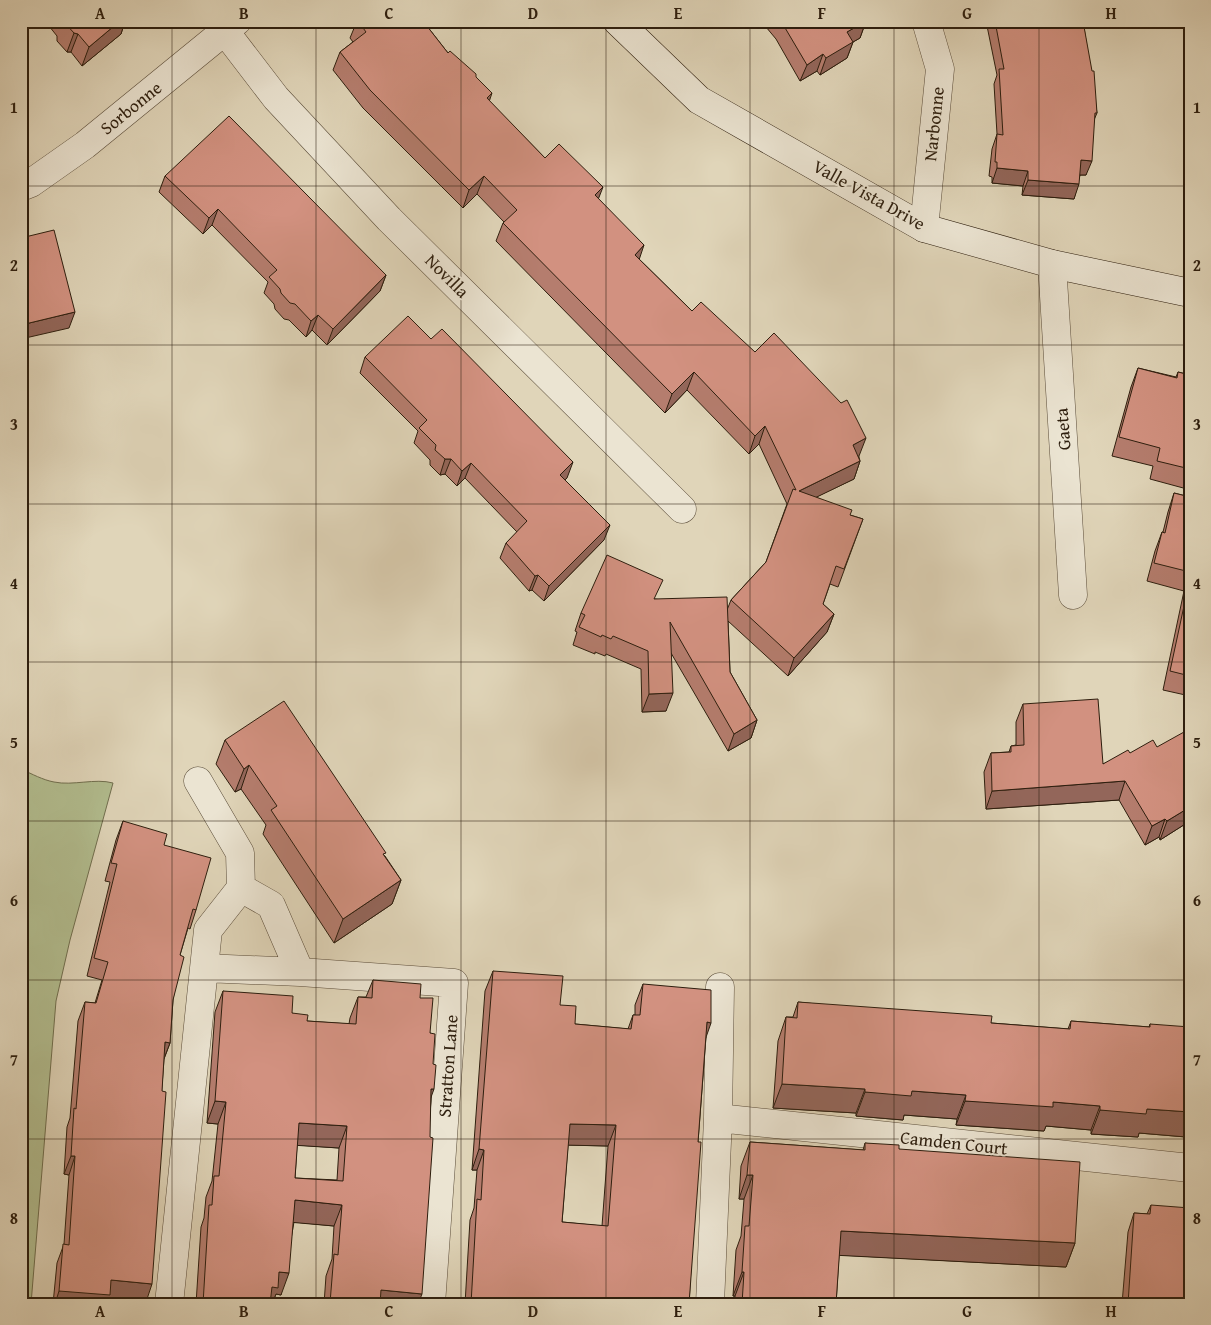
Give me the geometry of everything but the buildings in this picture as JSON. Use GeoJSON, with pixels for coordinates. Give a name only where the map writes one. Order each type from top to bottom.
{"type":"FeatureCollection","features":[{"type":"Feature","properties":{"kind":"street","name":"Valle Vista Drive"},"geometry":{"type":"LineString","coordinates":[[617,21],[699,100],[924,228],[1052,264],[1190,293]]}},
{"type":"Feature","properties":{"kind":"street","name":"Narbonne"},"geometry":{"type":"LineString","coordinates":[[924,228],[940,69],[926,21]]}},
{"type":"Feature","properties":{"kind":"street","name":"Sorbonne"},"geometry":{"type":"LineString","coordinates":[[21,187],[31,184],[85,145],[226,25]]}},
{"type":"Feature","properties":{"kind":"street","name":"Novilla"},"geometry":{"type":"LineString","coordinates":[[226,25],[276,98],[389,219],[682,509]]}},
{"type":"Feature","properties":{"kind":"street","name":"Gaeta"},"geometry":{"type":"LineString","coordinates":[[1052,264],[1073,595]]}},
{"type":"Feature","properties":{"kind":"street"},"geometry":{"type":"LineString","coordinates":[[169,1304],[208,930],[241,888],[240,853],[198,781]]}},
{"type":"Feature","properties":{"kind":"street"},"geometry":{"type":"LineString","coordinates":[[241,888],[271,905],[300,972]]}},
{"type":"Feature","properties":{"kind":"street","name":"Stratton Lane"},"geometry":{"type":"LineString","coordinates":[[204,968],[454,982],[431,1304]]}},
{"type":"Feature","properties":{"kind":"street"},"geometry":{"type":"LineString","coordinates":[[710,1304],[718,1118],[720,987]]}},
{"type":"Feature","properties":{"kind":"street","name":"Camden Court"},"geometry":{"type":"LineString","coordinates":[[718,1118],[1190,1168]]}},
{"type":"Feature","properties":{"kind":"green space"},"geometry":{"type":"Polygon","coordinates":[[[21,769],[54,782],[99,781],[113,783],[70,940],[56,1001],[31,1304],[21,1304],[21,769]]]}}]}
